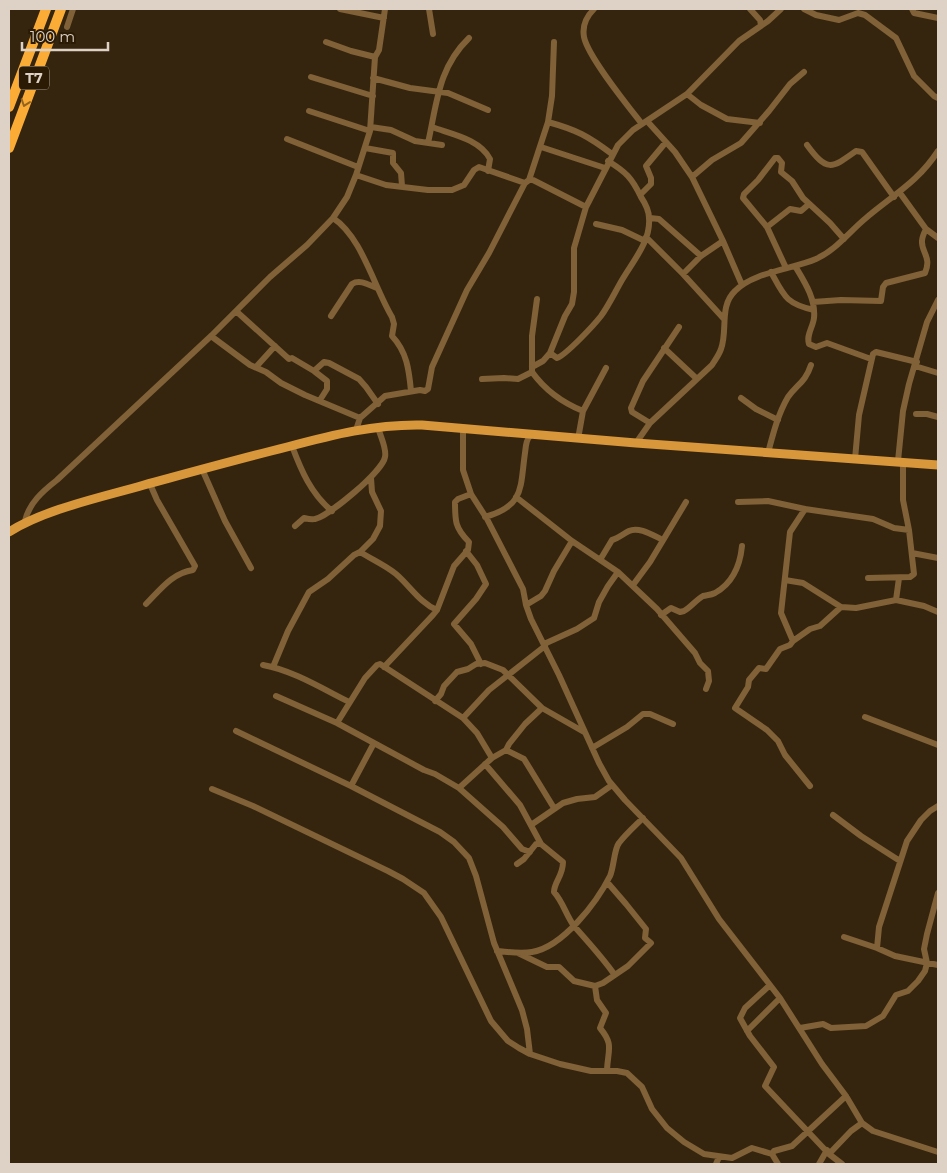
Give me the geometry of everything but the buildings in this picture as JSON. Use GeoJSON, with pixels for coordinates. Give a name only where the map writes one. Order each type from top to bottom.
{"type":"FeatureCollection","features":[{"type":"Feature","properties":{"kind":"highway","name":"T7"},"geometry":{"type":"LineString","coordinates":[[9,108],[46,9]]}},
{"type":"Feature","properties":{"kind":"highway","name":"T7"},"geometry":{"type":"LineString","coordinates":[[9,148],[61,9]]}},
{"type":"Feature","properties":{"kind":"main road"},"geometry":{"type":"LineString","coordinates":[[9,532],[25,521],[202,468],[356,430],[378,427],[407,425],[938,465]]}},
{"type":"Feature","properties":{"kind":"street"},"geometry":{"type":"LineString","coordinates":[[67,27],[73,9]]}},
{"type":"Feature","properties":{"kind":"street"},"geometry":{"type":"LineString","coordinates":[[340,9],[384,18]]}},
{"type":"Feature","properties":{"kind":"street"},"geometry":{"type":"LineString","coordinates":[[25,521],[27,514],[41,493],[211,336],[270,277],[307,246],[334,218],[347,196],[356,175],[370,129],[375,57],[379,50],[385,9]]}},
{"type":"Feature","properties":{"kind":"street"},"geometry":{"type":"LineString","coordinates":[[429,9],[433,34]]}},
{"type":"Feature","properties":{"kind":"street"},"geometry":{"type":"LineString","coordinates":[[594,9],[587,16],[583,26],[584,38],[601,68],[645,123],[666,142],[692,177],[742,285]]}},
{"type":"Feature","properties":{"kind":"street"},"geometry":{"type":"LineString","coordinates":[[750,9],[760,20],[761,25]]}},
{"type":"Feature","properties":{"kind":"street"},"geometry":{"type":"LineString","coordinates":[[482,379],[518,379],[532,370],[550,353],[574,297],[574,248],[586,207],[598,187],[612,154],[625,137],[687,94],[739,41],[768,21],[781,9]]}},
{"type":"Feature","properties":{"kind":"street"},"geometry":{"type":"LineString","coordinates":[[804,9],[816,15],[839,20],[858,13],[865,15],[896,38],[914,76],[938,98]]}},
{"type":"Feature","properties":{"kind":"street"},"geometry":{"type":"LineString","coordinates":[[912,9],[914,13],[938,18]]}},
{"type":"Feature","properties":{"kind":"street"},"geometry":{"type":"LineString","coordinates":[[428,143],[445,71],[459,48],[469,38]]}},
{"type":"Feature","properties":{"kind":"street"},"geometry":{"type":"LineString","coordinates":[[326,42],[375,57]]}},
{"type":"Feature","properties":{"kind":"street"},"geometry":{"type":"LineString","coordinates":[[356,430],[360,418],[385,396],[428,389],[432,367],[467,290],[527,181],[541,147],[548,122],[552,96],[554,42]]}},
{"type":"Feature","properties":{"kind":"street"},"geometry":{"type":"LineString","coordinates":[[692,177],[712,160],[741,143],[760,123],[784,91],[804,72]]}},
{"type":"Feature","properties":{"kind":"street"},"geometry":{"type":"LineString","coordinates":[[311,77],[373,96]]}},
{"type":"Feature","properties":{"kind":"street"},"geometry":{"type":"LineString","coordinates":[[374,78],[410,88],[456,96],[488,110]]}},
{"type":"Feature","properties":{"kind":"street"},"geometry":{"type":"LineString","coordinates":[[687,94],[701,105],[727,119],[760,123]]}},
{"type":"Feature","properties":{"kind":"street"},"geometry":{"type":"LineString","coordinates":[[309,111],[370,129],[391,130],[415,141],[442,145]]}},
{"type":"Feature","properties":{"kind":"street"},"geometry":{"type":"LineString","coordinates":[[548,122],[575,130],[595,141],[612,154]]}},
{"type":"Feature","properties":{"kind":"street"},"geometry":{"type":"LineString","coordinates":[[432,127],[466,140],[483,149],[490,159],[488,171]]}},
{"type":"Feature","properties":{"kind":"street"},"geometry":{"type":"LineString","coordinates":[[287,139],[358,167]]}},
{"type":"Feature","properties":{"kind":"street"},"geometry":{"type":"LineString","coordinates":[[640,195],[651,184],[651,178],[646,166],[666,142]]}},
{"type":"Feature","properties":{"kind":"street"},"geometry":{"type":"LineString","coordinates":[[807,145],[818,159],[834,166],[856,151],[862,152],[926,229],[938,238]]}},
{"type":"Feature","properties":{"kind":"street"},"geometry":{"type":"LineString","coordinates":[[541,147],[607,164],[631,178],[650,218],[645,239],[598,320],[570,350],[560,357],[557,358],[550,353]]}},
{"type":"Feature","properties":{"kind":"street"},"geometry":{"type":"LineString","coordinates":[[365,148],[393,153],[393,163],[401,173],[402,186]]}},
{"type":"Feature","properties":{"kind":"street"},"geometry":{"type":"LineString","coordinates":[[636,443],[650,423],[712,365],[721,350],[724,319],[730,296],[742,285],[771,272],[818,258],[844,240],[865,219],[922,173],[938,151]]}},
{"type":"Feature","properties":{"kind":"street"},"geometry":{"type":"LineString","coordinates":[[786,268],[767,228],[743,196],[775,158],[778,158],[782,163],[781,172],[792,181],[809,204],[830,223],[844,240]]}},
{"type":"Feature","properties":{"kind":"street"},"geometry":{"type":"LineString","coordinates":[[356,175],[386,185],[428,190],[452,190],[464,184],[476,168],[483,168],[527,181],[586,207]]}},
{"type":"Feature","properties":{"kind":"street"},"geometry":{"type":"LineString","coordinates":[[767,228],[790,210],[801,211],[809,204]]}},
{"type":"Feature","properties":{"kind":"street"},"geometry":{"type":"LineString","coordinates":[[334,218],[351,236],[393,320],[392,336],[402,347],[407,362],[411,391]]}},
{"type":"Feature","properties":{"kind":"street"},"geometry":{"type":"LineString","coordinates":[[650,218],[659,219],[701,256]]}},
{"type":"Feature","properties":{"kind":"street"},"geometry":{"type":"LineString","coordinates":[[596,224],[622,230],[645,239],[683,274],[724,319]]}},
{"type":"Feature","properties":{"kind":"street"},"geometry":{"type":"LineString","coordinates":[[813,302],[841,300],[881,301],[883,287],[886,283],[925,273],[927,260],[922,240],[926,229]]}},
{"type":"Feature","properties":{"kind":"street"},"geometry":{"type":"LineString","coordinates":[[683,274],[701,256],[723,241]]}},
{"type":"Feature","properties":{"kind":"street"},"geometry":{"type":"LineString","coordinates":[[795,266],[813,302],[814,324],[808,338],[809,344],[816,347],[827,343],[871,359]]}},
{"type":"Feature","properties":{"kind":"street"},"geometry":{"type":"LineString","coordinates":[[771,272],[788,300],[798,306],[814,310]]}},
{"type":"Feature","properties":{"kind":"street"},"geometry":{"type":"LineString","coordinates":[[331,316],[352,284],[361,282],[377,288]]}},
{"type":"Feature","properties":{"kind":"street"},"geometry":{"type":"LineString","coordinates":[[537,299],[532,336],[532,370],[543,384],[560,399],[583,411]]}},
{"type":"Feature","properties":{"kind":"street"},"geometry":{"type":"LineString","coordinates":[[868,578],[899,578],[910,577],[914,574],[909,530],[903,500],[900,461],[904,405],[927,322],[938,300]]}},
{"type":"Feature","properties":{"kind":"street"},"geometry":{"type":"LineString","coordinates":[[236,311],[289,359],[292,358],[314,371],[328,384],[320,400]]}},
{"type":"Feature","properties":{"kind":"street"},"geometry":{"type":"LineString","coordinates":[[650,423],[632,412],[631,408],[643,381],[679,327]]}},
{"type":"Feature","properties":{"kind":"street"},"geometry":{"type":"LineString","coordinates":[[211,336],[250,365],[266,372],[293,389],[360,418]]}},
{"type":"Feature","properties":{"kind":"street"},"geometry":{"type":"LineString","coordinates":[[256,368],[275,346]]}},
{"type":"Feature","properties":{"kind":"street"},"geometry":{"type":"LineString","coordinates":[[664,348],[698,379]]}},
{"type":"Feature","properties":{"kind":"street"},"geometry":{"type":"LineString","coordinates":[[854,459],[860,415],[873,354],[876,352],[938,373]]}},
{"type":"Feature","properties":{"kind":"street"},"geometry":{"type":"LineString","coordinates":[[314,371],[324,362],[329,363],[358,380],[366,387],[378,404]]}},
{"type":"Feature","properties":{"kind":"street"},"geometry":{"type":"LineString","coordinates":[[768,453],[778,420],[788,397],[805,379],[810,366]]}},
{"type":"Feature","properties":{"kind":"street"},"geometry":{"type":"LineString","coordinates":[[578,438],[583,411],[606,368]]}},
{"type":"Feature","properties":{"kind":"street"},"geometry":{"type":"LineString","coordinates":[[740,398],[756,409],[778,420]]}},
{"type":"Feature","properties":{"kind":"street"},"geometry":{"type":"LineString","coordinates":[[916,414],[938,417]]}},
{"type":"Feature","properties":{"kind":"street"},"geometry":{"type":"LineString","coordinates":[[295,526],[304,518],[315,520],[332,511],[371,478],[383,462],[385,456],[378,427]]}},
{"type":"Feature","properties":{"kind":"street"},"geometry":{"type":"LineString","coordinates":[[463,429],[463,470],[471,494],[523,589],[526,606],[598,762],[612,785],[681,858],[718,919],[780,998],[862,1123],[873,1131],[938,1152]]}},
{"type":"Feature","properties":{"kind":"street"},"geometry":{"type":"LineString","coordinates":[[485,517],[504,511],[512,504],[516,497],[523,480],[527,439],[531,435]]}},
{"type":"Feature","properties":{"kind":"street"},"geometry":{"type":"LineString","coordinates":[[292,446],[311,489],[324,505],[332,511]]}},
{"type":"Feature","properties":{"kind":"street"},"geometry":{"type":"LineString","coordinates":[[202,468],[225,521],[250,568]]}},
{"type":"Feature","properties":{"kind":"street"},"geometry":{"type":"LineString","coordinates":[[272,667],[288,631],[309,592],[320,583],[328,580],[354,555],[360,552],[373,539],[380,526],[381,511],[371,489],[371,478]]}},
{"type":"Feature","properties":{"kind":"street"},"geometry":{"type":"LineString","coordinates":[[146,604],[171,579],[181,573],[193,570],[195,566],[157,500],[150,484]]}},
{"type":"Feature","properties":{"kind":"street"},"geometry":{"type":"LineString","coordinates":[[384,667],[437,610],[454,566],[470,546],[469,542],[459,532],[454,517],[455,502],[471,494]]}},
{"type":"Feature","properties":{"kind":"street"},"geometry":{"type":"LineString","coordinates":[[516,497],[572,541],[618,572],[633,585],[661,614],[708,671],[709,681],[706,689]]}},
{"type":"Feature","properties":{"kind":"street"},"geometry":{"type":"LineString","coordinates":[[738,502],[768,501],[805,509],[878,520],[894,528],[909,530]]}},
{"type":"Feature","properties":{"kind":"street"},"geometry":{"type":"LineString","coordinates":[[633,585],[686,502]]}},
{"type":"Feature","properties":{"kind":"street"},"geometry":{"type":"LineString","coordinates":[[793,641],[781,617],[790,532],[805,509]]}},
{"type":"Feature","properties":{"kind":"street"},"geometry":{"type":"LineString","coordinates":[[600,560],[612,540],[619,539],[631,530],[639,530],[663,540]]}},
{"type":"Feature","properties":{"kind":"street"},"geometry":{"type":"LineString","coordinates":[[526,606],[544,592],[572,541]]}},
{"type":"Feature","properties":{"kind":"street"},"geometry":{"type":"LineString","coordinates":[[661,614],[671,608],[680,612],[684,611],[703,596],[712,594],[727,585],[732,580],[740,561],[742,546]]}},
{"type":"Feature","properties":{"kind":"street"},"geometry":{"type":"LineString","coordinates":[[466,551],[477,565],[486,584],[476,599],[454,624],[471,644],[481,664]]}},
{"type":"Feature","properties":{"kind":"street"},"geometry":{"type":"LineString","coordinates":[[360,552],[386,566],[407,584],[422,601],[437,610]]}},
{"type":"Feature","properties":{"kind":"street"},"geometry":{"type":"LineString","coordinates":[[912,553],[938,558]]}},
{"type":"Feature","properties":{"kind":"street"},"geometry":{"type":"LineString","coordinates":[[463,718],[489,690],[544,645],[577,629],[594,618],[608,586],[618,572]]}},
{"type":"Feature","properties":{"kind":"street"},"geometry":{"type":"LineString","coordinates":[[896,600],[899,578]]}},
{"type":"Feature","properties":{"kind":"street"},"geometry":{"type":"LineString","coordinates":[[785,580],[803,584],[841,607],[856,608],[896,600],[924,606],[938,612]]}},
{"type":"Feature","properties":{"kind":"street"},"geometry":{"type":"LineString","coordinates":[[810,786],[785,756],[776,739],[767,730],[735,708],[748,687],[749,680],[759,668],[766,669],[780,649],[790,645],[810,629],[820,626],[841,607]]}},
{"type":"Feature","properties":{"kind":"street"},"geometry":{"type":"LineString","coordinates":[[434,701],[457,672],[468,669],[476,664],[485,663],[496,666],[508,675],[542,708],[585,732]]}},
{"type":"Feature","properties":{"kind":"street"},"geometry":{"type":"LineString","coordinates":[[263,665],[302,679],[349,702]]}},
{"type":"Feature","properties":{"kind":"street"},"geometry":{"type":"LineString","coordinates":[[336,723],[365,678],[377,665],[384,667],[463,718],[477,732],[492,758]]}},
{"type":"Feature","properties":{"kind":"street"},"geometry":{"type":"LineString","coordinates":[[276,696],[336,723],[459,788],[503,827],[522,849],[530,852]]}},
{"type":"Feature","properties":{"kind":"street"},"geometry":{"type":"LineString","coordinates":[[459,788],[492,758],[506,750],[521,729],[542,708]]}},
{"type":"Feature","properties":{"kind":"street"},"geometry":{"type":"LineString","coordinates":[[592,748],[627,727],[643,714],[650,714],[673,724]]}},
{"type":"Feature","properties":{"kind":"street"},"geometry":{"type":"LineString","coordinates":[[866,717],[938,745]]}},
{"type":"Feature","properties":{"kind":"street"},"geometry":{"type":"LineString","coordinates":[[236,731],[351,786],[440,832],[454,842],[469,858],[476,876],[497,951],[522,1010],[530,1054]]}},
{"type":"Feature","properties":{"kind":"street"},"geometry":{"type":"LineString","coordinates":[[351,786],[374,743]]}},
{"type":"Feature","properties":{"kind":"street"},"geometry":{"type":"LineString","coordinates":[[506,750],[524,759],[554,808]]}},
{"type":"Feature","properties":{"kind":"street"},"geometry":{"type":"LineString","coordinates":[[485,764],[520,805],[541,844],[563,862],[561,877],[554,890],[574,926],[596,950],[614,974]]}},
{"type":"Feature","properties":{"kind":"street"},"geometry":{"type":"LineString","coordinates":[[531,825],[563,803],[595,797],[612,785]]}},
{"type":"Feature","properties":{"kind":"street"},"geometry":{"type":"LineString","coordinates":[[212,789],[253,806],[388,871],[424,893],[440,917],[491,1021],[508,1041],[530,1054],[560,1064],[590,1071],[607,1070],[627,1073],[642,1087],[652,1109],[673,1134],[704,1154],[732,1158],[752,1148],[772,1154],[778,1164]]}},
{"type":"Feature","properties":{"kind":"street"},"geometry":{"type":"LineString","coordinates":[[877,948],[879,927],[907,841],[914,830],[938,806]]}},
{"type":"Feature","properties":{"kind":"street"},"geometry":{"type":"LineString","coordinates":[[833,815],[900,861]]}},
{"type":"Feature","properties":{"kind":"street"},"geometry":{"type":"LineString","coordinates":[[497,951],[518,954],[534,952],[550,945],[574,926],[611,875],[616,859],[617,844],[643,818]]}},
{"type":"Feature","properties":{"kind":"street"},"geometry":{"type":"LineString","coordinates":[[517,864],[524,859],[536,844],[541,844]]}},
{"type":"Feature","properties":{"kind":"street"},"geometry":{"type":"LineString","coordinates":[[518,954],[546,967],[559,967],[574,981],[595,986],[603,983],[628,966],[651,942],[646,938],[646,929],[606,882]]}},
{"type":"Feature","properties":{"kind":"street"},"geometry":{"type":"LineString","coordinates":[[800,1028],[823,1024],[831,1028],[866,1026],[883,1016],[896,995],[908,991],[925,971],[927,962],[924,949],[938,893]]}},
{"type":"Feature","properties":{"kind":"street"},"geometry":{"type":"LineString","coordinates":[[844,937],[906,959],[938,965]]}},
{"type":"Feature","properties":{"kind":"street"},"geometry":{"type":"LineString","coordinates":[[770,985],[745,1008],[740,1018],[747,1031],[774,1067],[765,1086],[828,1152],[842,1164]]}},
{"type":"Feature","properties":{"kind":"street"},"geometry":{"type":"LineString","coordinates":[[595,986],[597,1000],[606,1014],[600,1028],[606,1034],[610,1044],[607,1070]]}},
{"type":"Feature","properties":{"kind":"street"},"geometry":{"type":"LineString","coordinates":[[747,1031],[780,998]]}},
{"type":"Feature","properties":{"kind":"street"},"geometry":{"type":"LineString","coordinates":[[772,1154],[774,1151],[792,1146],[846,1096]]}},
{"type":"Feature","properties":{"kind":"street"},"geometry":{"type":"LineString","coordinates":[[819,1164],[828,1152],[862,1123]]}},
{"type":"Feature","properties":{"kind":"street"},"geometry":{"type":"LineString","coordinates":[[716,1164],[719,1156]]}}]}
